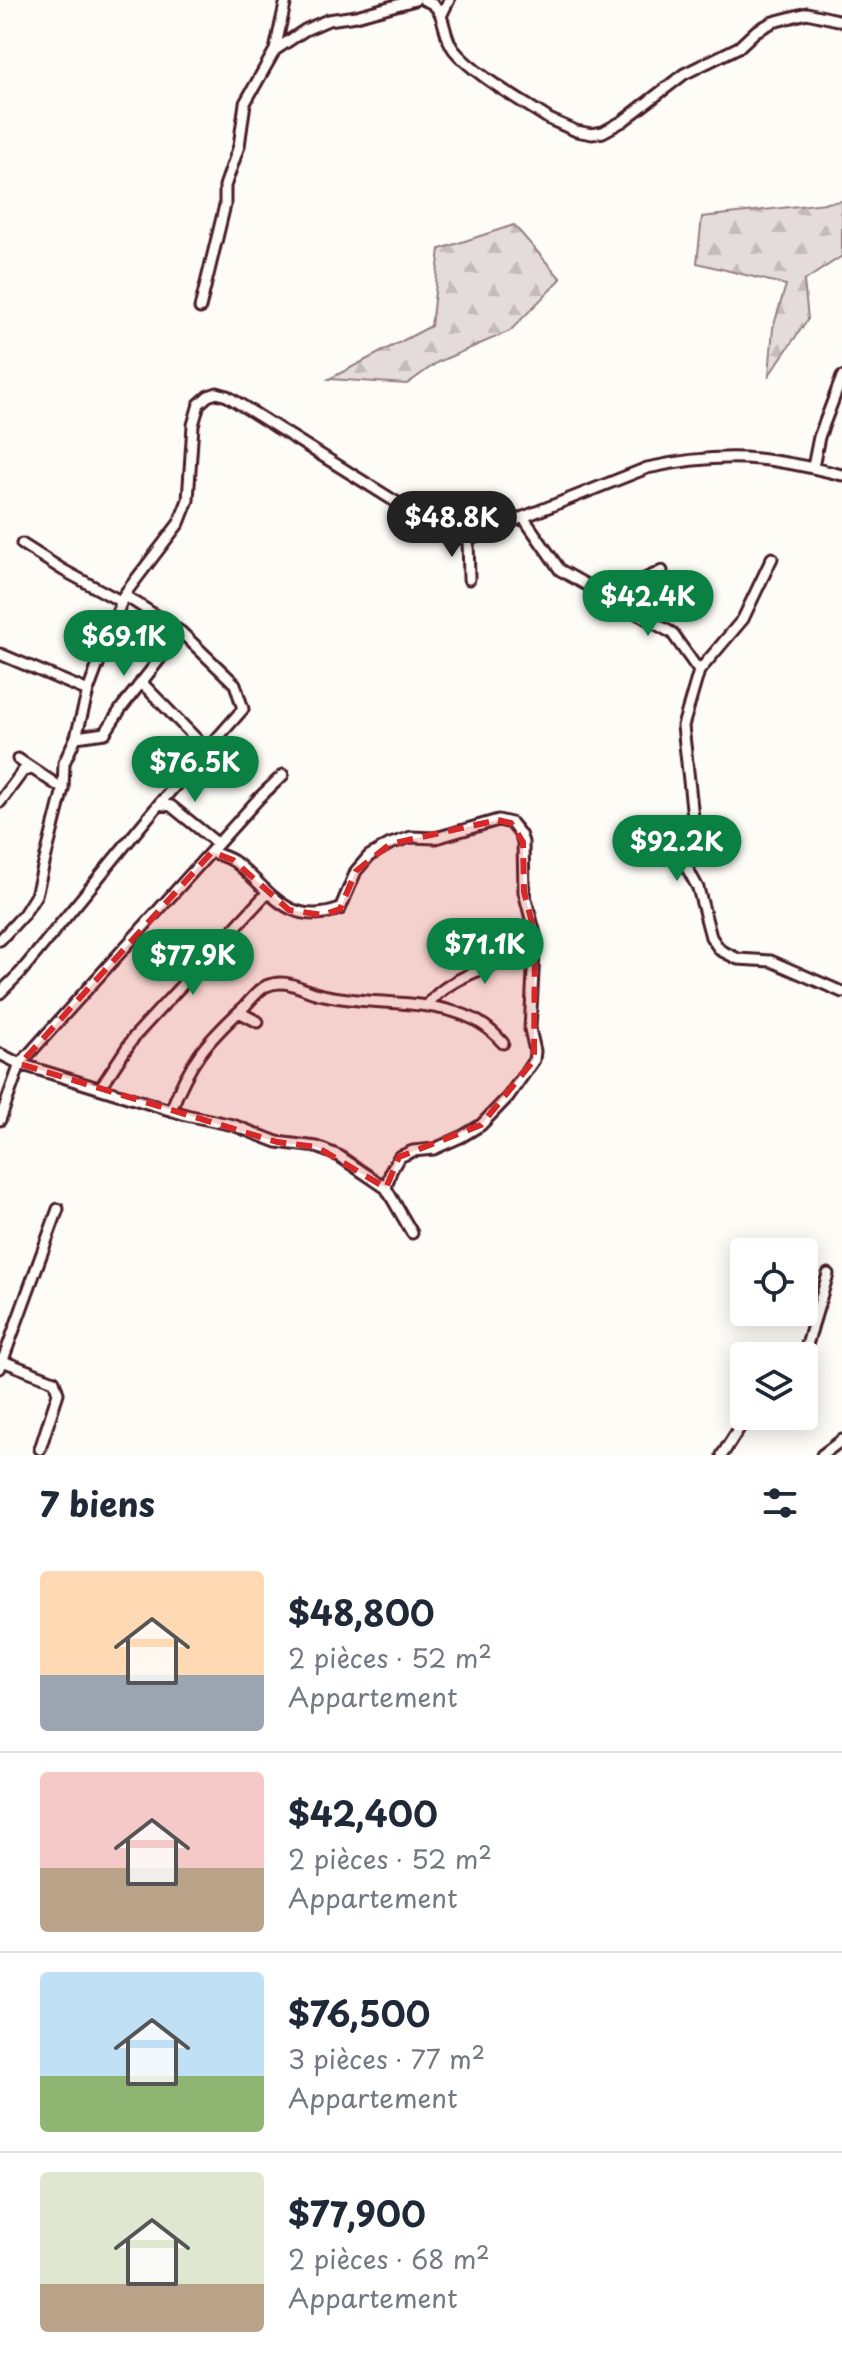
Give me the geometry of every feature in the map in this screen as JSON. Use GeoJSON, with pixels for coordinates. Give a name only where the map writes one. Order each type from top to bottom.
{"type":"FeatureCollection","features":[{"type":"Feature","properties":{"kind":"street"},"geometry":{"type":"LineString","coordinates":[[200,308],[225,205],[225,186],[239,146],[245,103],[275,50],[286,0]]}},
{"type":"Feature","properties":{"kind":"street"},"geometry":{"type":"LineString","coordinates":[[275,50],[305,30],[328,20],[415,0]]}},
{"type":"Feature","properties":{"kind":"street"},"geometry":{"type":"LineString","coordinates":[[424,0],[444,7],[448,43],[475,68],[549,119],[576,131],[592,134],[603,132],[623,121],[684,74],[739,47],[756,31],[773,22],[807,13],[842,21]]}},
{"type":"Feature","properties":{"kind":"street"},"geometry":{"type":"LineString","coordinates":[[813,467],[819,437],[841,382]]}},
{"type":"Feature","properties":{"kind":"street"},"geometry":{"type":"LineString","coordinates":[[0,940],[24,914],[36,895],[63,789],[64,763],[76,737],[88,691],[123,599],[179,523],[188,500],[193,425],[199,404],[208,396],[217,393],[227,396],[436,527],[459,538],[468,539],[647,468],[678,461],[719,456],[759,457],[842,475]]}},
{"type":"Feature","properties":{"kind":"street"},"geometry":{"type":"LineString","coordinates":[[523,517],[560,570],[672,633],[699,671]]}},
{"type":"Feature","properties":{"kind":"street"},"geometry":{"type":"LineString","coordinates":[[468,539],[469,579]]}},
{"type":"Feature","properties":{"kind":"street"},"geometry":{"type":"LineString","coordinates":[[0,993],[243,709],[235,684],[181,632],[63,570],[22,544]]}},
{"type":"Feature","properties":{"kind":"street"},"geometry":{"type":"LineString","coordinates":[[772,558],[743,619],[699,671],[683,726],[693,817],[684,850],[686,866],[698,888],[711,937],[720,950],[729,956],[771,961],[842,992]]}},
{"type":"Feature","properties":{"kind":"street"},"geometry":{"type":"LineString","coordinates":[[606,596],[662,571]]}},
{"type":"Feature","properties":{"kind":"street"},"geometry":{"type":"LineString","coordinates":[[76,737],[105,733],[181,632]]}},
{"type":"Feature","properties":{"kind":"street"},"geometry":{"type":"LineString","coordinates":[[0,654],[88,691]]}},
{"type":"Feature","properties":{"kind":"street"},"geometry":{"type":"LineString","coordinates":[[141,682],[207,750]]}},
{"type":"Feature","properties":{"kind":"street"},"geometry":{"type":"LineString","coordinates":[[18,759],[63,789]]}},
{"type":"Feature","properties":{"kind":"street"},"geometry":{"type":"LineString","coordinates":[[0,802],[23,771],[32,769]]}},
{"type":"Feature","properties":{"kind":"street"},"geometry":{"type":"LineString","coordinates":[[0,1120],[20,1064],[283,775]]}},
{"type":"Feature","properties":{"kind":"street"},"geometry":{"type":"LineString","coordinates":[[159,804],[171,806],[215,848],[289,910],[323,915],[340,909],[356,871],[369,856],[390,844],[411,837],[436,838],[498,820],[511,823],[523,842],[524,892],[535,934],[530,1029],[534,1060],[508,1097],[481,1125],[434,1149],[413,1151],[399,1157],[386,1188]]}},
{"type":"Feature","properties":{"kind":"street"},"geometry":{"type":"LineString","coordinates":[[101,1087],[134,1037],[267,893]]}},
{"type":"Feature","properties":{"kind":"street"},"geometry":{"type":"LineString","coordinates":[[427,1006],[433,996],[488,965],[534,955]]}},
{"type":"Feature","properties":{"kind":"street"},"geometry":{"type":"LineString","coordinates":[[171,1110],[198,1052],[222,1025],[266,986],[289,983],[317,994],[427,1006],[464,1015],[490,1027],[503,1043]]}},
{"type":"Feature","properties":{"kind":"street"},"geometry":{"type":"LineString","coordinates":[[239,1012],[258,1022]]}},
{"type":"Feature","properties":{"kind":"street"},"geometry":{"type":"LineString","coordinates":[[0,1054],[20,1064],[171,1110],[233,1125],[277,1142],[317,1147],[339,1156],[386,1188],[412,1233]]}},
{"type":"Feature","properties":{"kind":"street"},"geometry":{"type":"LineString","coordinates":[[40,1449],[58,1393],[54,1381],[1,1363],[58,1209]]}},
{"type":"Feature","properties":{"kind":"street"},"geometry":{"type":"LineString","coordinates":[[808,1342],[828,1274]]}},
{"type":"Feature","properties":{"kind":"street"},"geometry":{"type":"LineString","coordinates":[[722,1455],[738,1430]]}},
{"type":"Feature","properties":{"kind":"street"},"geometry":{"type":"LineString","coordinates":[[822,1455],[842,1440]]}},
{"type":"Feature","properties":{"kind":"highlighted area"},"geometry":{"type":"Polygon","coordinates":[[[498,820],[511,823],[523,842],[524,892],[535,934],[534,1060],[481,1125],[399,1157],[386,1188],[317,1147],[277,1142],[20,1064],[212,852],[233,860],[289,910],[323,915],[340,909],[356,871],[390,844],[498,820]]]}},
{"type":"Feature","properties":{"kind":"green space"},"geometry":{"type":"Polygon","coordinates":[[[842,201],[842,256],[804,281],[808,319],[769,375],[773,328],[786,285],[697,263],[702,217],[842,201]]]}},
{"type":"Feature","properties":{"kind":"green space"},"geometry":{"type":"Polygon","coordinates":[[[514,225],[561,279],[510,331],[438,362],[407,384],[329,379],[431,326],[440,249],[514,225]]]}}]}
